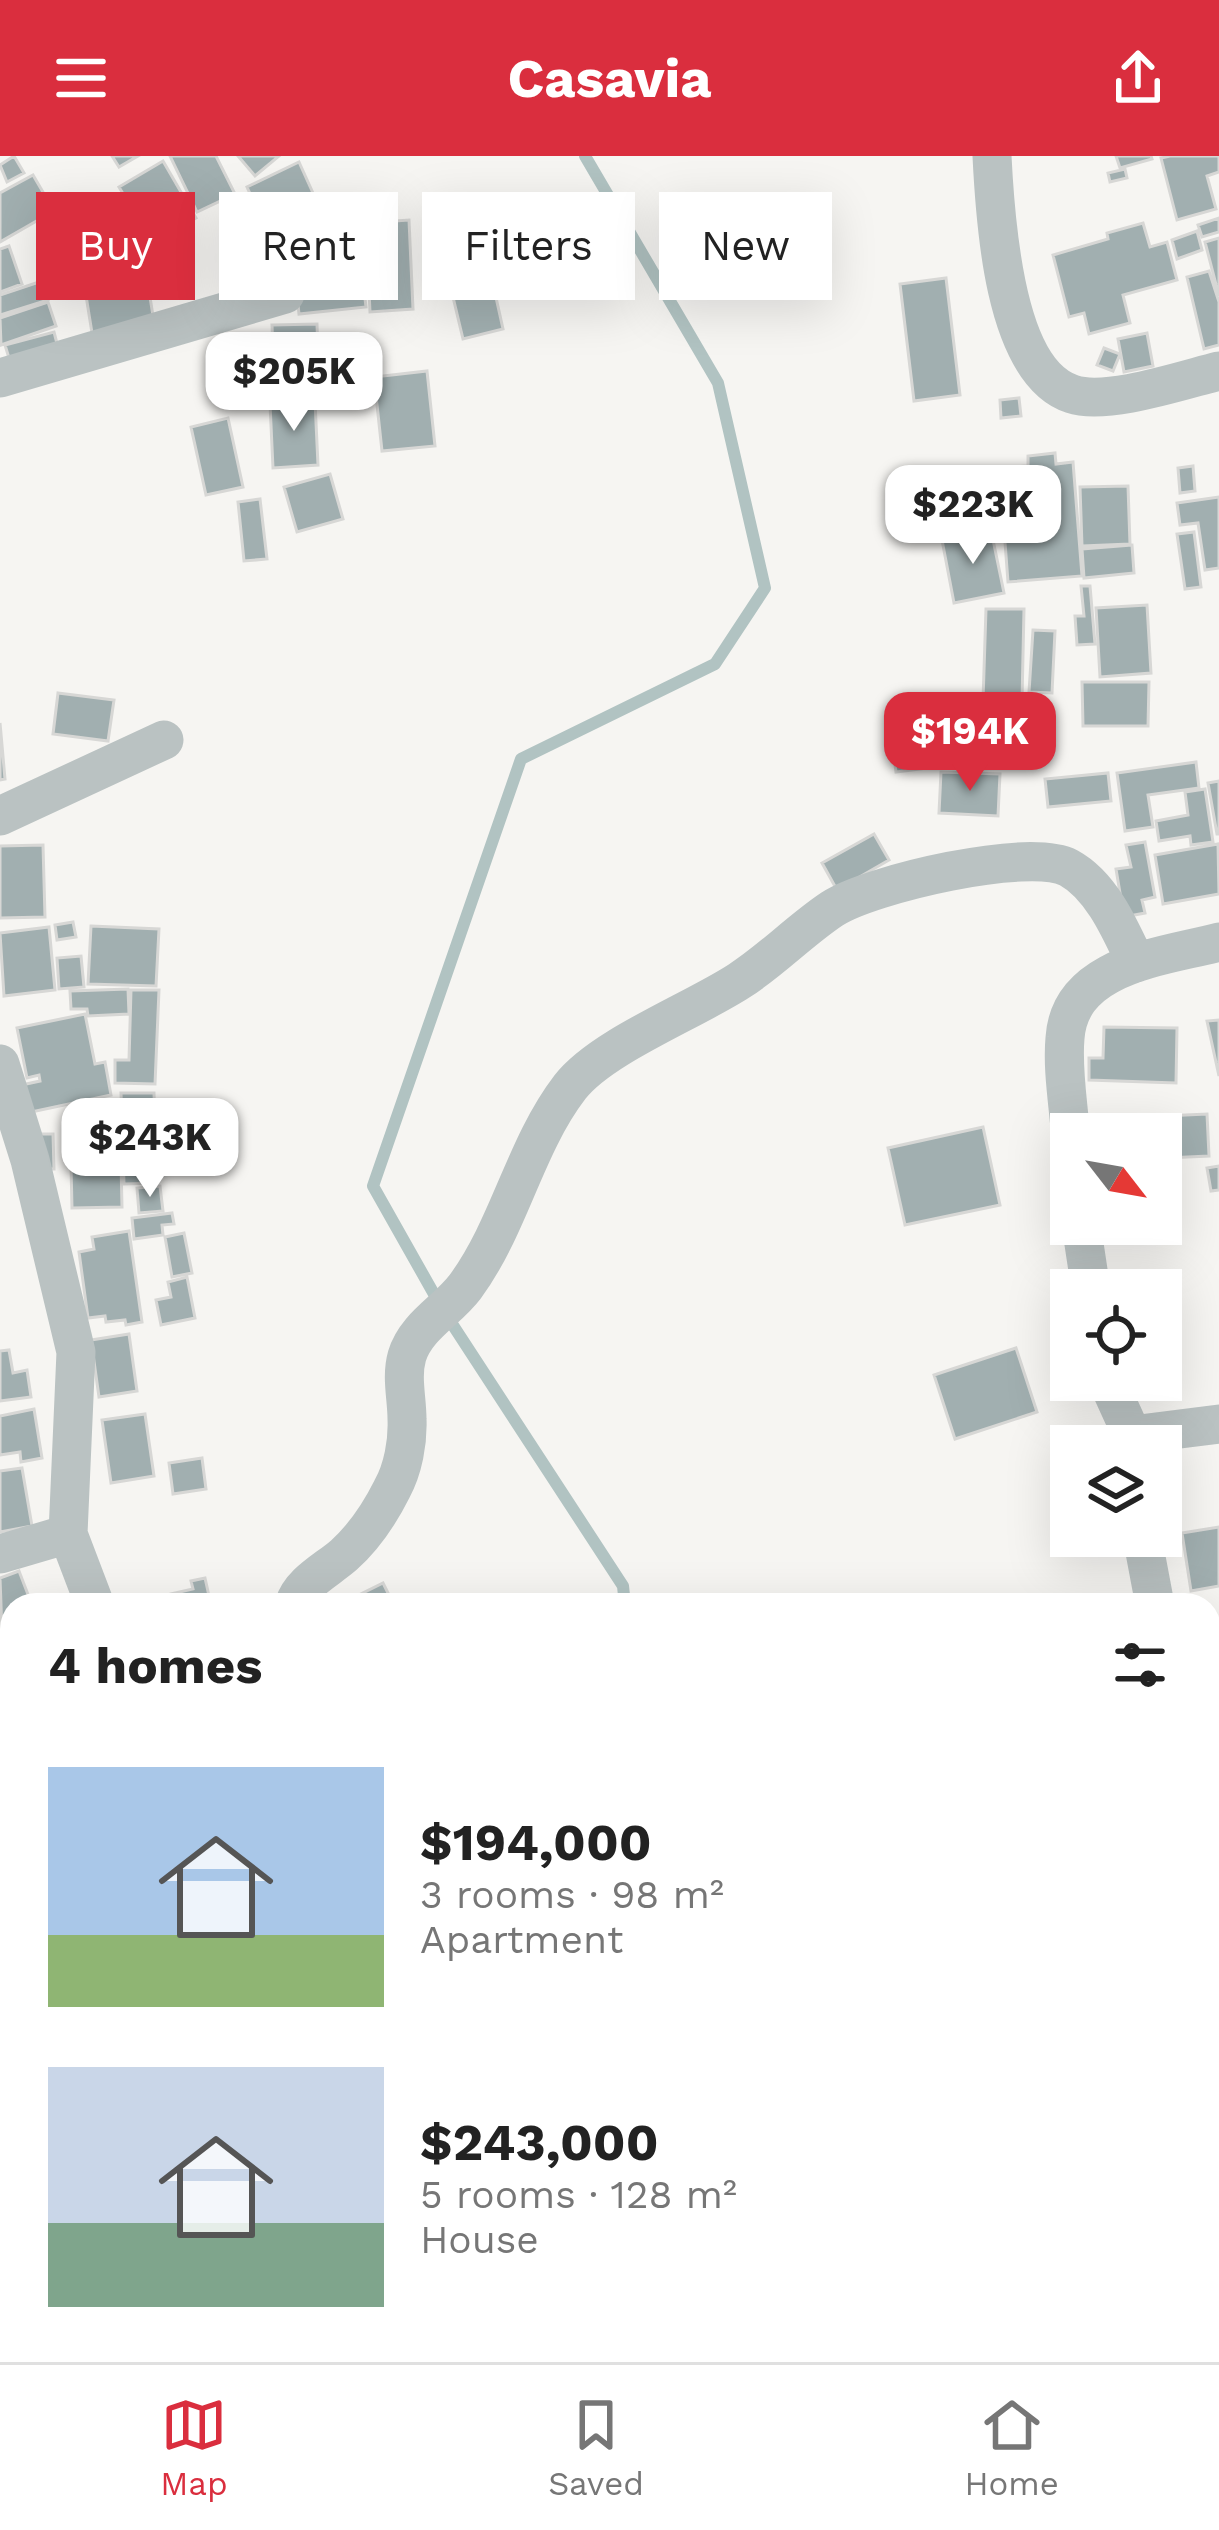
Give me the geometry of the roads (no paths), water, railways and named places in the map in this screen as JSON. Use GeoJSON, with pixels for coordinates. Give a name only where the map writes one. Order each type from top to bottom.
{"type":"FeatureCollection","features":[{"type":"Feature","properties":{"kind":"street"},"geometry":{"type":"LineString","coordinates":[[992,156],[1006,287],[1020,335],[1047,378],[1072,395],[1104,395],[1219,371]]}},
{"type":"Feature","properties":{"kind":"street"},"geometry":{"type":"LineString","coordinates":[[0,378],[265,300]]}},
{"type":"Feature","properties":{"kind":"street"},"geometry":{"type":"LineString","coordinates":[[0,816],[164,740]]}},
{"type":"Feature","properties":{"kind":"street"},"geometry":{"type":"LineString","coordinates":[[300,1593],[346,1553],[394,1486],[405,1453],[407,1354],[423,1329],[465,1287],[497,1232],[539,1136],[573,1083],[614,1051],[741,980],[834,908],[878,888],[974,867],[1066,866],[1086,881],[1107,910],[1136,963]]}},
{"type":"Feature","properties":{"kind":"street"},"geometry":{"type":"LineString","coordinates":[[1069,1113],[1065,1038],[1070,1012],[1083,991],[1136,963],[1219,942]]}},
{"type":"Feature","properties":{"kind":"street"},"geometry":{"type":"LineString","coordinates":[[0,1064],[30,1160],[76,1352],[68,1534],[90,1593]]}},
{"type":"Feature","properties":{"kind":"street"},"geometry":{"type":"LineString","coordinates":[[1182,1431],[1219,1424]]}},
{"type":"Feature","properties":{"kind":"street"},"geometry":{"type":"LineString","coordinates":[[0,1554],[68,1534]]}},
{"type":"Feature","properties":{"kind":"street"},"geometry":{"type":"LineString","coordinates":[[1146,1557],[1152,1593]]}},
{"type":"Feature","properties":{"kind":"waterway"},"geometry":{"type":"LineString","coordinates":[[585,156],[718,383],[765,588],[715,664],[521,759],[373,1186],[443,1310],[624,1593]]}}]}
